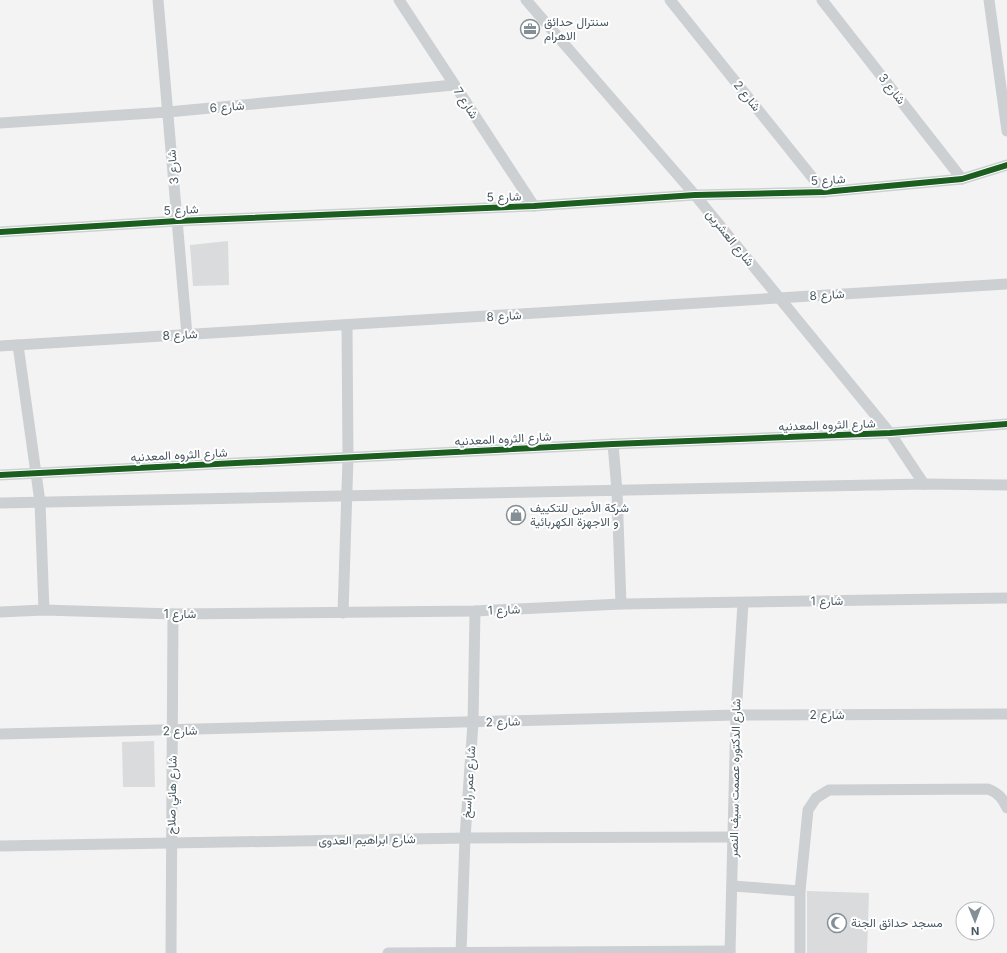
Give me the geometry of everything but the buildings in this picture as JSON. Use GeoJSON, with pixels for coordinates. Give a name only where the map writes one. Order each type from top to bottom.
{"type":"FeatureCollection","features":[{"type":"Feature","properties":{"kind":"street","name":"شارع 3"},"geometry":{"type":"LineString","coordinates":[[158,0],[187,335]]}},
{"type":"Feature","properties":{"kind":"street","name":"شارع 7"},"geometry":{"type":"LineString","coordinates":[[398,0],[534,206]]}},
{"type":"Feature","properties":{"kind":"street","name":"شارع العشرين"},"geometry":{"type":"LineString","coordinates":[[526,0],[694,195],[779,298],[890,433],[924,484]]}},
{"type":"Feature","properties":{"kind":"street","name":"شارع 2"},"geometry":{"type":"LineString","coordinates":[[670,0],[824,192]]}},
{"type":"Feature","properties":{"kind":"street","name":"شارع 3"},"geometry":{"type":"LineString","coordinates":[[822,0],[962,179]]}},
{"type":"Feature","properties":{"kind":"street"},"geometry":{"type":"LineString","coordinates":[[989,0],[1007,131]]}},
{"type":"Feature","properties":{"kind":"street","name":"شارع 6"},"geometry":{"type":"LineString","coordinates":[[0,123],[168,112],[454,85]]}},
{"type":"Feature","properties":{"kind":"street","name":"شارع 5"},"geometry":{"type":"LineString","coordinates":[[0,232],[177,221],[534,206],[694,195],[824,192],[962,179],[1007,165]]}},
{"type":"Feature","properties":{"kind":"street","name":"شارع 8"},"geometry":{"type":"LineString","coordinates":[[0,346],[347,326],[1007,284]]}},
{"type":"Feature","properties":{"kind":"street"},"geometry":{"type":"LineString","coordinates":[[343,613],[348,497],[347,326]]}},
{"type":"Feature","properties":{"kind":"street"},"geometry":{"type":"LineString","coordinates":[[18,345],[40,502],[44,610]]}},
{"type":"Feature","properties":{"kind":"street","name":"شارع الثروه المعدنيه"},"geometry":{"type":"LineString","coordinates":[[0,475],[613,444],[890,433],[1007,424]]}},
{"type":"Feature","properties":{"kind":"street"},"geometry":{"type":"LineString","coordinates":[[613,444],[617,491],[621,604]]}},
{"type":"Feature","properties":{"kind":"street"},"geometry":{"type":"LineString","coordinates":[[0,503],[924,484],[1007,484]]}},
{"type":"Feature","properties":{"kind":"street","name":"شارع 1"},"geometry":{"type":"LineString","coordinates":[[0,612],[44,610],[173,614],[343,613],[475,611],[621,604],[1007,598]]}},
{"type":"Feature","properties":{"kind":"street","name":"شارع الدكتوره عصمت سيف النصر"},"geometry":{"type":"LineString","coordinates":[[730,952],[733,886],[736,716],[743,603]]}},
{"type":"Feature","properties":{"kind":"street","name":"شارع عمر راسخ"},"geometry":{"type":"LineString","coordinates":[[461,952],[465,838],[473,723],[475,611]]}},
{"type":"Feature","properties":{"kind":"street","name":"شارع هاني صلاح"},"geometry":{"type":"LineString","coordinates":[[171,953],[171,843],[174,731],[173,614]]}},
{"type":"Feature","properties":{"kind":"street","name":"شارع 2"},"geometry":{"type":"LineString","coordinates":[[0,734],[174,731],[736,716],[1007,714]]}},
{"type":"Feature","properties":{"kind":"street"},"geometry":{"type":"LineString","coordinates":[[800,953],[800,891],[808,810],[816,798],[829,790],[988,789],[996,792],[1002,798],[1007,808]]}},
{"type":"Feature","properties":{"kind":"street","name":"شارع ابراهيم العدوى"},"geometry":{"type":"LineString","coordinates":[[0,846],[465,838],[734,837]]}},
{"type":"Feature","properties":{"kind":"street"},"geometry":{"type":"LineString","coordinates":[[733,886],[800,891]]}},
{"type":"Feature","properties":{"kind":"street"},"geometry":{"type":"LineString","coordinates":[[388,953],[730,952]]}},
{"type":"Feature","properties":{"kind":"cycle path"},"geometry":{"type":"LineString","coordinates":[[0,232],[177,221],[534,206],[695,195],[824,192],[962,179],[1007,165]]}},
{"type":"Feature","properties":{"kind":"cycle path"},"geometry":{"type":"LineString","coordinates":[[0,475],[613,444],[890,433],[1007,424]]}},
{"type":"Feature","properties":{"kind":"place","name":"سنترال حدائق الاهرام"},"geometry":{"type":"Point","coordinates":[530,29]}},
{"type":"Feature","properties":{"kind":"place","name":"شركة الأمين للتكييف و الاجهزة الكهربائية"},"geometry":{"type":"Point","coordinates":[516,515]}},
{"type":"Feature","properties":{"kind":"place","name":"مسجد حدائق الجنة"},"geometry":{"type":"Point","coordinates":[837,923]}}]}
